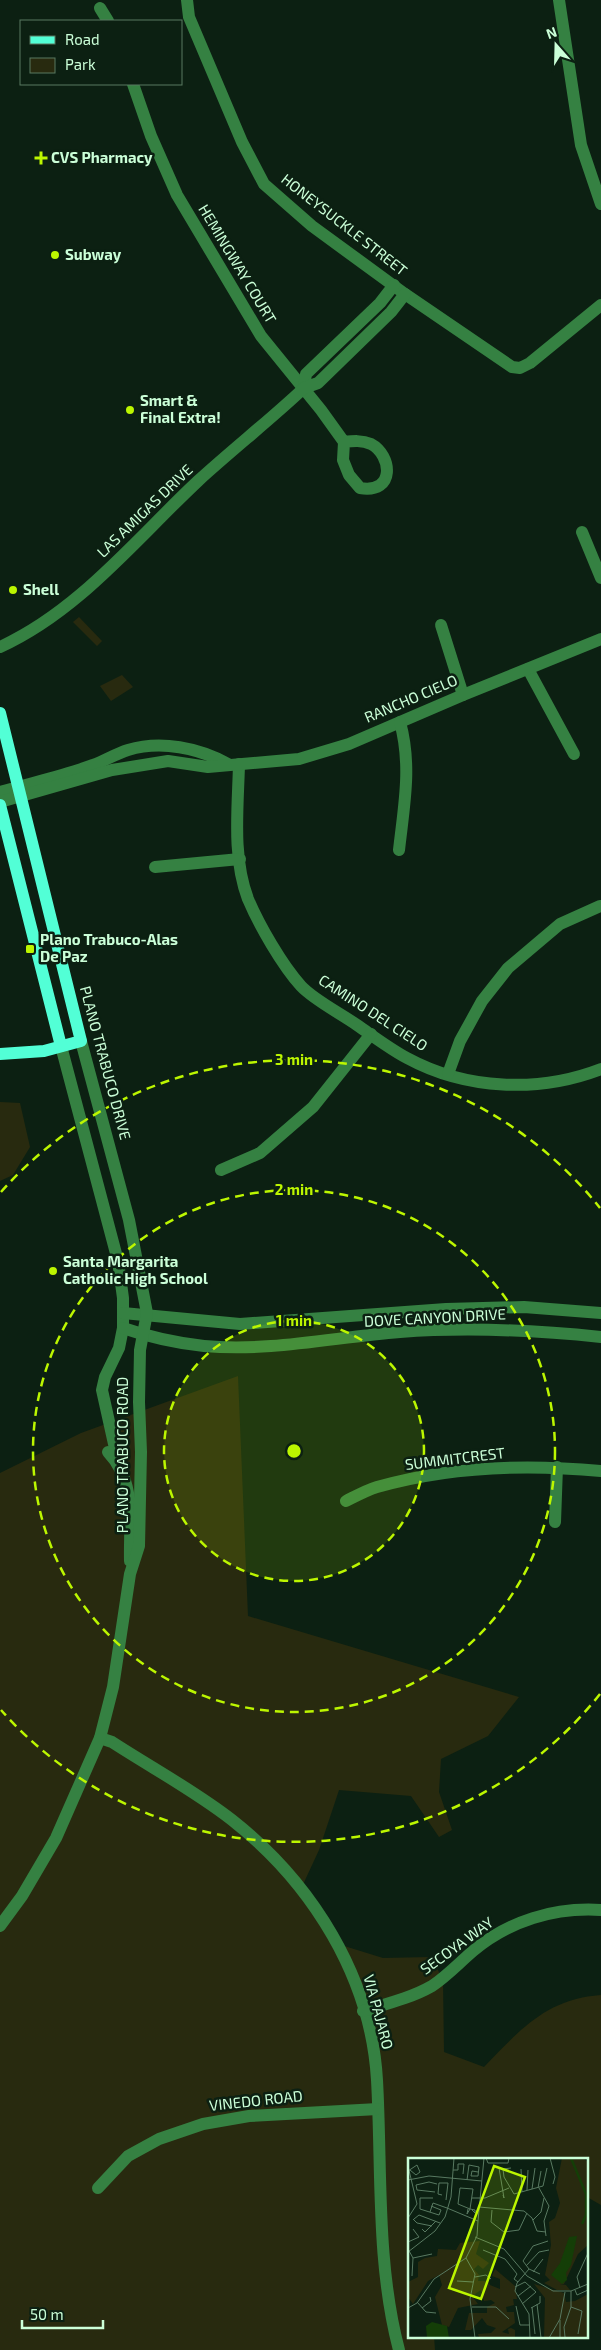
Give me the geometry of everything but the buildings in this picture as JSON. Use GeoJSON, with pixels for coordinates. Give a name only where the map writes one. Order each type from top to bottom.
{"type":"FeatureCollection","features":[{"type":"Feature","properties":{"kind":"main road","name":"PLANO TRABUCO DRIVE"},"geometry":{"type":"LineString","coordinates":[[0,714],[81,1041]]}},
{"type":"Feature","properties":{"kind":"main road"},"geometry":{"type":"LineString","coordinates":[[0,804],[61,1046]]}},
{"type":"Feature","properties":{"kind":"main road"},"geometry":{"type":"LineString","coordinates":[[0,1054],[44,1052],[81,1041]]}},
{"type":"Feature","properties":{"kind":"street","name":"HONEYSUCKLE STREET"},"geometry":{"type":"LineString","coordinates":[[187,0],[189,17],[242,142],[264,184],[312,226],[505,363],[520,368],[530,363],[601,305]]}},
{"type":"Feature","properties":{"kind":"street"},"geometry":{"type":"LineString","coordinates":[[559,0],[581,145],[601,204]]}},
{"type":"Feature","properties":{"kind":"street"},"geometry":{"type":"LineString","coordinates":[[100,8],[107,20]]}},
{"type":"Feature","properties":{"kind":"street","name":"HEMINGWAY COURT"},"geometry":{"type":"LineString","coordinates":[[133,85],[151,136],[177,195],[261,336],[304,388],[344,442]]}},
{"type":"Feature","properties":{"kind":"street","name":"LAS AMIGAS DRIVE"},"geometry":{"type":"LineString","coordinates":[[304,388],[306,374],[361,322],[394,285]]}},
{"type":"Feature","properties":{"kind":"street","name":"LAS AMIGAS DRIVE"},"geometry":{"type":"LineString","coordinates":[[0,647],[27,633],[60,611],[98,578],[199,480],[304,388],[318,383],[372,332],[406,294]]}},
{"type":"Feature","properties":{"kind":"street"},"geometry":{"type":"LineString","coordinates":[[361,322],[372,332]]}},
{"type":"Feature","properties":{"kind":"street"},"geometry":{"type":"LineString","coordinates":[[582,532],[601,578]]}},
{"type":"Feature","properties":{"kind":"street"},"geometry":{"type":"LineString","coordinates":[[441,625],[463,695]]}},
{"type":"Feature","properties":{"kind":"street","name":"RANCHO CIELO"},"geometry":{"type":"LineString","coordinates":[[0,792],[20,792],[133,766],[168,761],[208,767],[299,760],[349,744],[601,639]]}},
{"type":"Feature","properties":{"kind":"street"},"geometry":{"type":"LineString","coordinates":[[528,669],[574,754]]}},
{"type":"Feature","properties":{"kind":"street"},"geometry":{"type":"LineString","coordinates":[[399,850],[408,761],[400,722]]}},
{"type":"Feature","properties":{"kind":"street"},"geometry":{"type":"LineString","coordinates":[[166,746],[168,761]]}},
{"type":"Feature","properties":{"kind":"street","name":"RANCHO CIELO"},"geometry":{"type":"LineString","coordinates":[[0,804],[20,792],[131,749],[166,746],[210,754],[234,764]]}},
{"type":"Feature","properties":{"kind":"street"},"geometry":{"type":"LineString","coordinates":[[131,749],[133,766]]}},
{"type":"Feature","properties":{"kind":"street","name":"CAMINO DEL CIELO"},"geometry":{"type":"LineString","coordinates":[[234,764],[237,831],[240,858],[249,900],[284,963],[302,987],[408,1058],[448,1074],[484,1083],[539,1084],[577,1077],[601,1069]]}},
{"type":"Feature","properties":{"kind":"street"},"geometry":{"type":"LineString","coordinates":[[155,867],[240,858]]}},
{"type":"Feature","properties":{"kind":"street"},"geometry":{"type":"LineString","coordinates":[[448,1074],[460,1041],[482,1001],[508,968],[560,924],[600,906]]}},
{"type":"Feature","properties":{"kind":"street"},"geometry":{"type":"LineString","coordinates":[[221,1170],[260,1153],[313,1107],[370,1034]]}},
{"type":"Feature","properties":{"kind":"street","name":"PLANO TRABUCO DRIVE"},"geometry":{"type":"LineString","coordinates":[[81,1041],[129,1220],[147,1313],[144,1335]]}},
{"type":"Feature","properties":{"kind":"street"},"geometry":{"type":"LineString","coordinates":[[61,1046],[118,1261],[123,1328]]}},
{"type":"Feature","properties":{"kind":"street","name":"DOVE CANYON DRIVE"},"geometry":{"type":"LineString","coordinates":[[123,1313],[147,1313],[193,1320],[240,1324],[446,1309],[505,1307],[601,1313]]}},
{"type":"Feature","properties":{"kind":"street","name":"DOVE CANYON DRIVE"},"geometry":{"type":"LineString","coordinates":[[123,1328],[144,1335],[205,1346],[277,1345],[400,1332],[477,1330],[539,1331],[601,1337]]}},
{"type":"Feature","properties":{"kind":"street","name":"PLANO TRABUCO ROAD"},"geometry":{"type":"LineString","coordinates":[[123,1328],[119,1348],[105,1377],[102,1390],[103,1402],[116,1453],[114,1458],[129,1494],[130,1574]]}},
{"type":"Feature","properties":{"kind":"street","name":"PLANO TRABUCO ROAD"},"geometry":{"type":"LineString","coordinates":[[0,1926],[22,1896],[56,1838],[100,1738],[113,1687],[130,1574],[138,1546],[141,1452],[139,1381],[140,1350],[144,1335]]}},
{"type":"Feature","properties":{"kind":"street"},"geometry":{"type":"LineString","coordinates":[[555,1522],[557,1467]]}},
{"type":"Feature","properties":{"kind":"street","name":"SUMMITCREST"},"geometry":{"type":"LineString","coordinates":[[346,1501],[376,1487],[435,1475],[484,1468],[557,1467],[601,1471]]}},
{"type":"Feature","properties":{"kind":"street","name":"VIA PAJARO"},"geometry":{"type":"LineString","coordinates":[[100,1738],[112,1742],[232,1820],[279,1862],[308,1897],[330,1929],[350,1969],[363,2011],[377,2078],[385,2276],[389,2315],[398,2350]]}},
{"type":"Feature","properties":{"kind":"street","name":"SECOYA WAY"},"geometry":{"type":"LineString","coordinates":[[363,2011],[432,1986],[488,1940],[514,1926],[548,1913],[567,1910],[601,1910]]}},
{"type":"Feature","properties":{"kind":"street","name":"VINEDO ROAD"},"geometry":{"type":"LineString","coordinates":[[98,2188],[128,2156],[159,2140],[203,2124],[258,2115],[378,2109]]}},
{"type":"Feature","properties":{"kind":"green space"},"geometry":{"type":"Polygon","coordinates":[[[79,617],[102,641],[97,646],[73,622],[79,617]]]}},
{"type":"Feature","properties":{"kind":"green space"},"geometry":{"type":"Polygon","coordinates":[[[122,675],[133,687],[111,701],[100,686],[122,675]]]}},
{"type":"Feature","properties":{"kind":"green space"},"geometry":{"type":"Polygon","coordinates":[[[0,1102],[20,1103],[30,1147],[13,1175],[0,1181],[0,1102]]]}},
{"type":"Feature","properties":{"kind":"green space"},"geometry":{"type":"Polygon","coordinates":[[[238,1376],[248,1616],[519,1697],[488,1736],[441,1759],[439,1792],[452,1830],[439,1837],[411,1796],[339,1790],[319,1850],[300,1891],[341,1945],[383,1958],[432,1957],[443,1981],[444,2052],[484,2067],[522,2029],[549,2010],[582,1998],[601,1995],[601,2205],[588,2198],[588,2158],[408,2158],[408,2338],[434,2338],[435,2350],[0,2350],[0,1473],[81,1433],[238,1376]]]}},
{"type":"Feature","properties":{"kind":"place","name":"CVS Pharmacy"},"geometry":{"type":"Point","coordinates":[41,158]}},
{"type":"Feature","properties":{"kind":"place","name":"Subway"},"geometry":{"type":"Point","coordinates":[55,255]}},
{"type":"Feature","properties":{"kind":"place","name":"Smart & Final Extra!"},"geometry":{"type":"Point","coordinates":[130,410]}},
{"type":"Feature","properties":{"kind":"place","name":"Shell"},"geometry":{"type":"Point","coordinates":[13,590]}},
{"type":"Feature","properties":{"kind":"place","name":"Plano Trabuco-Alas De Paz"},"geometry":{"type":"Point","coordinates":[30,949]}},
{"type":"Feature","properties":{"kind":"place","name":"Santa Margarita Catholic High School"},"geometry":{"type":"Point","coordinates":[53,1271]}}]}
